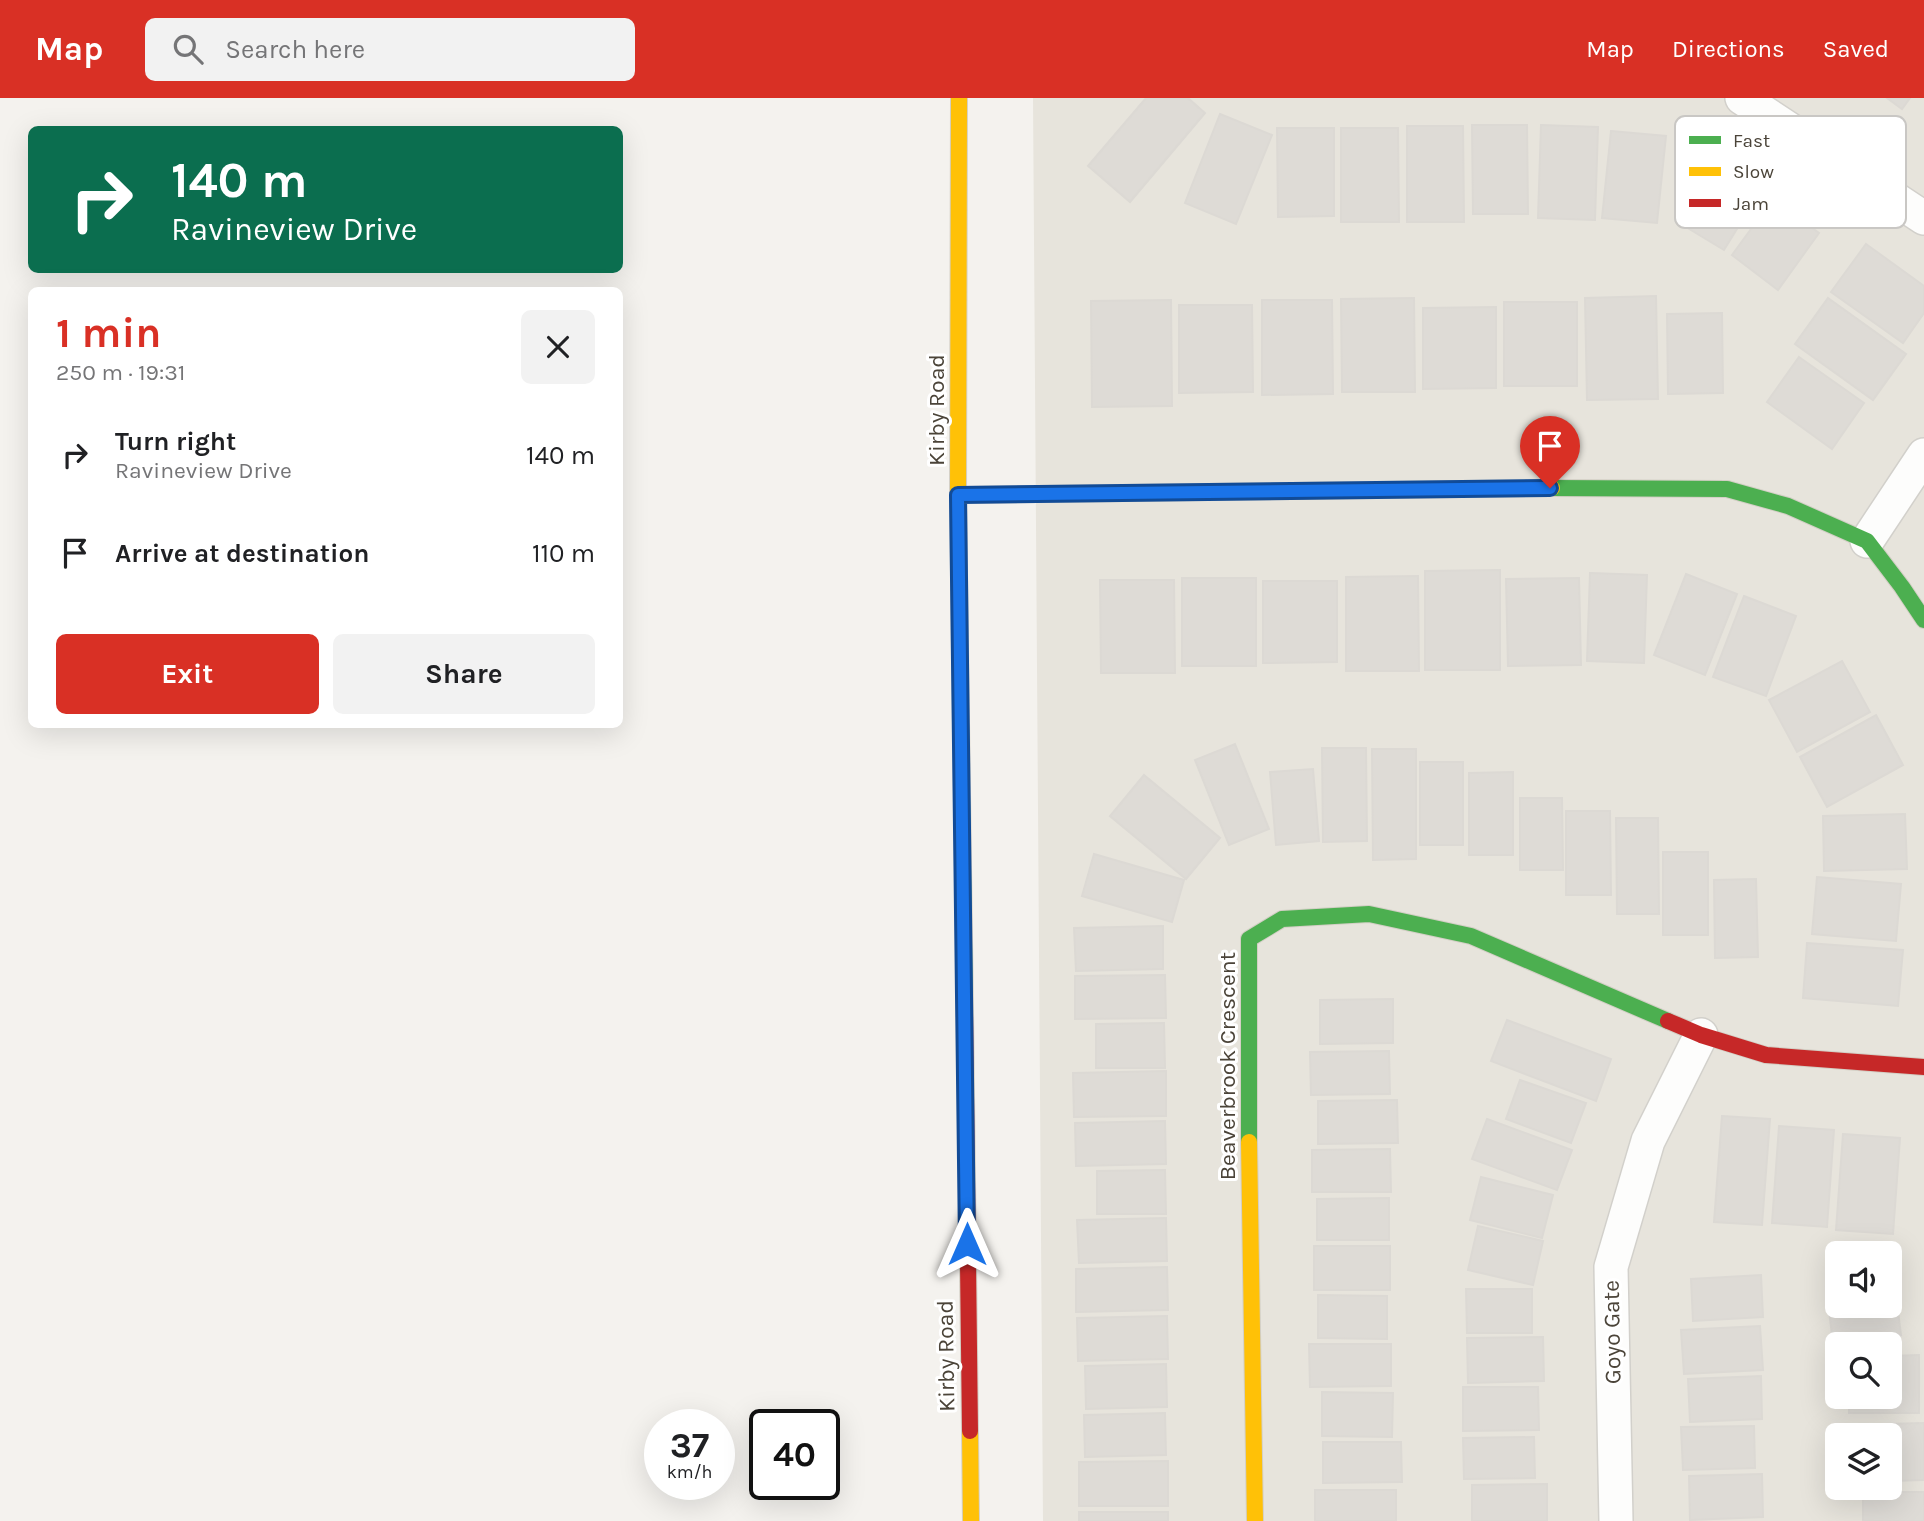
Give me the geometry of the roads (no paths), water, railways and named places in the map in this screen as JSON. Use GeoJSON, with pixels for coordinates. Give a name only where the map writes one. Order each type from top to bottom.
{"type":"FeatureCollection","features":[{"type":"Feature","properties":{"kind":"street","name":"Kirby Road"},"geometry":{"type":"LineString","coordinates":[[959,98],[958,495],[971,1521]]}},
{"type":"Feature","properties":{"kind":"street"},"geometry":{"type":"LineString","coordinates":[[1742,98],[1769,116]]}},
{"type":"Feature","properties":{"kind":"street"},"geometry":{"type":"LineString","coordinates":[[1906,206],[1924,218]]}},
{"type":"Feature","properties":{"kind":"street"},"geometry":{"type":"LineString","coordinates":[[1867,541],[1924,455]]}},
{"type":"Feature","properties":{"kind":"street"},"geometry":{"type":"LineString","coordinates":[[958,495],[1550,488],[1727,489],[1788,506],[1867,541],[1924,620]]}},
{"type":"Feature","properties":{"kind":"street","name":"Beaverbrook Crescent"},"geometry":{"type":"LineString","coordinates":[[1255,1521],[1249,1189],[1249,939],[1282,919],[1369,915],[1471,936],[1701,1035],[1766,1055],[1924,1067]]}},
{"type":"Feature","properties":{"kind":"street","name":"Goyo Gate"},"geometry":{"type":"LineString","coordinates":[[1616,1521],[1611,1267],[1648,1141],[1701,1035]]}}]}
